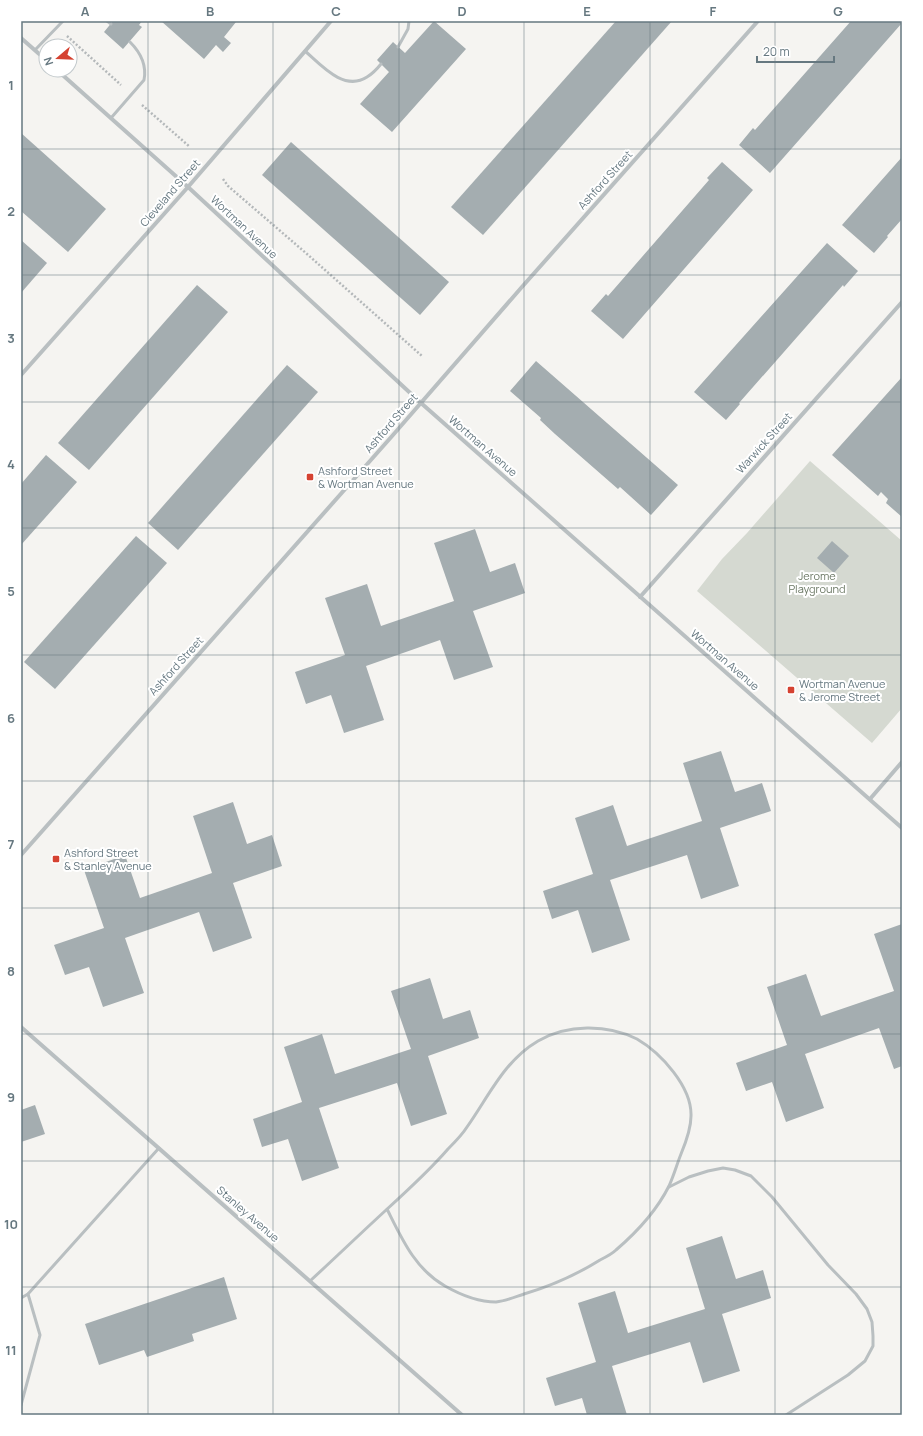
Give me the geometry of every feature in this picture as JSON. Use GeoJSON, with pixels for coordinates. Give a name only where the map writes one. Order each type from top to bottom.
{"type":"FeatureCollection","features":[{"type":"Feature","properties":{"kind":"street","name":"Cleveland Street"},"geometry":{"type":"LineString","coordinates":[[21,376],[188,187],[331,21]]}},
{"type":"Feature","properties":{"kind":"street","name":"Ashford Street"},"geometry":{"type":"LineString","coordinates":[[21,855],[758,21]]}},
{"type":"Feature","properties":{"kind":"street"},"geometry":{"type":"LineString","coordinates":[[21,38],[38,53]]}},
{"type":"Feature","properties":{"kind":"street","name":"Wortman Avenue"},"geometry":{"type":"LineString","coordinates":[[66,78],[188,187],[421,403],[902,828]]}},
{"type":"Feature","properties":{"kind":"street","name":"Warwick Street"},"geometry":{"type":"LineString","coordinates":[[640,597],[902,302]]}},
{"type":"Feature","properties":{"kind":"street"},"geometry":{"type":"LineString","coordinates":[[870,799],[902,762]]}},
{"type":"Feature","properties":{"kind":"street","name":"Stanley Avenue"},"geometry":{"type":"LineString","coordinates":[[21,1027],[462,1415]]}},
{"type":"Feature","properties":{"kind":"lane"},"geometry":{"type":"LineString","coordinates":[[35,50],[63,21]]}},
{"type":"Feature","properties":{"kind":"lane"},"geometry":{"type":"LineString","coordinates":[[107,21],[111,24]]}},
{"type":"Feature","properties":{"kind":"lane"},"geometry":{"type":"LineString","coordinates":[[398,47],[408,29],[409,21]]}},
{"type":"Feature","properties":{"kind":"lane"},"geometry":{"type":"LineString","coordinates":[[111,118],[144,80],[145,73],[143,61],[137,49],[130,42]]}},
{"type":"Feature","properties":{"kind":"lane"},"geometry":{"type":"LineString","coordinates":[[305,51],[336,77],[352,83],[369,77],[381,64]]}},
{"type":"Feature","properties":{"kind":"lane"},"geometry":{"type":"LineString","coordinates":[[310,1281],[446,1152],[466,1128],[502,1073],[514,1059],[541,1039],[569,1030],[588,1027],[620,1032],[635,1038],[648,1046],[659,1056],[678,1079],[687,1095],[691,1110],[690,1129],[668,1187],[650,1214],[636,1231],[614,1252],[564,1280],[510,1299],[495,1302],[481,1300],[462,1294],[444,1285],[416,1262],[405,1245],[387,1209]]}},
{"type":"Feature","properties":{"kind":"lane"},"geometry":{"type":"LineString","coordinates":[[21,1298],[28,1294],[159,1148]]}},
{"type":"Feature","properties":{"kind":"lane"},"geometry":{"type":"LineString","coordinates":[[668,1187],[689,1177],[723,1168],[735,1170],[751,1176],[772,1197],[828,1264],[856,1294],[866,1310],[872,1322],[873,1346],[865,1361],[848,1375],[786,1415]]}},
{"type":"Feature","properties":{"kind":"lane"},"geometry":{"type":"LineString","coordinates":[[21,1406],[40,1335],[28,1294]]}},
{"type":"Feature","properties":{"kind":"path"},"geometry":{"type":"LineString","coordinates":[[223,179],[228,186],[308,254],[422,356]]}},
{"type":"Feature","properties":{"kind":"green space","name":"Jerome Playground"},"geometry":{"type":"Polygon","coordinates":[[[810,461],[902,541],[902,708],[872,743],[697,591],[722,559],[747,533],[810,461]]]}},
{"type":"Feature","properties":{"kind":"building"},"geometry":{"type":"Polygon","coordinates":[[[113,21],[142,21],[139,25],[142,27],[123,49],[104,32],[113,21]]]}},
{"type":"Feature","properties":{"kind":"building"},"geometry":{"type":"Polygon","coordinates":[[[161,21],[236,22],[224,37],[231,43],[223,52],[216,45],[204,59],[161,21]]]}},
{"type":"Feature","properties":{"kind":"building"},"geometry":{"type":"Polygon","coordinates":[[[434,21],[466,49],[392,132],[360,104],[389,72],[377,60],[393,42],[405,53],[434,21]]]}},
{"type":"Feature","properties":{"kind":"building"},"geometry":{"type":"Polygon","coordinates":[[[616,21],[672,21],[483,235],[451,207],[616,21]]]}},
{"type":"Feature","properties":{"kind":"building"},"geometry":{"type":"Polygon","coordinates":[[[851,21],[899,21],[902,23],[770,173],[739,145],[753,128],[755,130],[851,21]]]}},
{"type":"Feature","properties":{"kind":"building"},"geometry":{"type":"Polygon","coordinates":[[[21,133],[106,209],[68,252],[21,211],[21,133]]]}},
{"type":"Feature","properties":{"kind":"building"},"geometry":{"type":"Polygon","coordinates":[[[291,142],[449,282],[420,315],[262,175],[291,142]]]}},
{"type":"Feature","properties":{"kind":"building"},"geometry":{"type":"Polygon","coordinates":[[[902,157],[902,219],[874,253],[842,225],[902,157]]]}},
{"type":"Feature","properties":{"kind":"building"},"geometry":{"type":"Polygon","coordinates":[[[722,162],[753,190],[623,339],[591,311],[606,294],[608,296],[709,180],[707,178],[722,162]]]}},
{"type":"Feature","properties":{"kind":"building"},"geometry":{"type":"Polygon","coordinates":[[[21,240],[47,263],[21,293],[21,240]]]}},
{"type":"Feature","properties":{"kind":"building"},"geometry":{"type":"Polygon","coordinates":[[[827,243],[858,271],[844,287],[843,285],[739,403],[740,404],[726,420],[694,392],[827,243]]]}},
{"type":"Feature","properties":{"kind":"building"},"geometry":{"type":"Polygon","coordinates":[[[197,285],[228,312],[89,470],[58,443],[197,285]]]}},
{"type":"Feature","properties":{"kind":"building"},"geometry":{"type":"Polygon","coordinates":[[[536,361],[678,485],[651,515],[620,487],[618,489],[555,434],[540,420],[541,418],[510,391],[536,361]]]}},
{"type":"Feature","properties":{"kind":"building"},"geometry":{"type":"Polygon","coordinates":[[[287,365],[318,392],[178,550],[148,523],[287,365]]]}},
{"type":"Feature","properties":{"kind":"building"},"geometry":{"type":"Polygon","coordinates":[[[902,377],[902,517],[886,503],[888,499],[881,492],[878,496],[832,455],[902,377]]]}},
{"type":"Feature","properties":{"kind":"building"},"geometry":{"type":"Polygon","coordinates":[[[46,455],[77,482],[21,545],[21,484],[46,455]]]}},
{"type":"Feature","properties":{"kind":"building"},"geometry":{"type":"Polygon","coordinates":[[[475,529],[490,572],[515,563],[525,593],[473,611],[493,667],[454,680],[440,640],[366,666],[384,720],[344,733],[331,695],[306,704],[295,672],[345,655],[325,598],[367,584],[381,626],[454,601],[434,543],[475,529]]]}},
{"type":"Feature","properties":{"kind":"building"},"geometry":{"type":"Polygon","coordinates":[[[136,536],[167,563],[55,689],[24,662],[136,536]]]}},
{"type":"Feature","properties":{"kind":"building"},"geometry":{"type":"Polygon","coordinates":[[[832,541],[849,556],[834,573],[817,558],[832,541]]]}},
{"type":"Feature","properties":{"kind":"building"},"geometry":{"type":"Polygon","coordinates":[[[721,751],[735,792],[762,783],[771,811],[720,828],[739,886],[701,899],[687,855],[610,880],[630,940],[592,953],[578,910],[552,919],[543,891],[593,874],[575,818],[613,805],[627,846],[702,821],[683,763],[721,751]]]}},
{"type":"Feature","properties":{"kind":"building"},"geometry":{"type":"Polygon","coordinates":[[[233,802],[247,844],[272,835],[282,866],[233,883],[252,938],[213,952],[199,912],[125,938],[144,993],[103,1007],[89,967],[65,975],[54,945],[104,928],[84,870],[125,855],[140,898],[212,873],[193,816],[233,802]]]}},
{"type":"Feature","properties":{"kind":"building"},"geometry":{"type":"Polygon","coordinates":[[[902,924],[902,1066],[894,1069],[879,1028],[805,1054],[824,1108],[786,1122],[772,1082],[746,1091],[736,1063],[787,1045],[767,987],[806,974],[821,1016],[894,991],[874,934],[902,924]]]}},
{"type":"Feature","properties":{"kind":"building"},"geometry":{"type":"Polygon","coordinates":[[[430,978],[443,1019],[470,1010],[479,1038],[428,1056],[447,1114],[411,1126],[397,1083],[319,1108],[339,1168],[302,1181],[288,1139],[262,1147],[253,1119],[302,1102],[284,1047],[322,1034],[335,1074],[411,1049],[391,991],[430,978]]]}},
{"type":"Feature","properties":{"kind":"building"},"geometry":{"type":"Polygon","coordinates":[[[35,1105],[45,1134],[21,1142],[21,1110],[35,1105]]]}},
{"type":"Feature","properties":{"kind":"building"},"geometry":{"type":"Polygon","coordinates":[[[722,1236],[736,1279],[763,1270],[771,1298],[722,1314],[740,1371],[703,1383],[690,1342],[612,1366],[627,1415],[587,1415],[582,1398],[555,1406],[546,1378],[596,1362],[578,1303],[615,1291],[628,1333],[705,1309],[686,1248],[722,1236]]]}},
{"type":"Feature","properties":{"kind":"building"},"geometry":{"type":"Polygon","coordinates":[[[224,1277],[237,1319],[192,1334],[194,1341],[147,1357],[144,1350],[99,1365],[85,1324],[224,1277]]]}},
{"type":"Feature","properties":{"kind":"place","name":"Ashford Street & Wortman Avenue"},"geometry":{"type":"Point","coordinates":[310,477]}},
{"type":"Feature","properties":{"kind":"place","name":"Wortman Avenue & Jerome Street"},"geometry":{"type":"Point","coordinates":[791,690]}},
{"type":"Feature","properties":{"kind":"place","name":"Ashford Street & Stanley Avenue"},"geometry":{"type":"Point","coordinates":[56,859]}}]}
